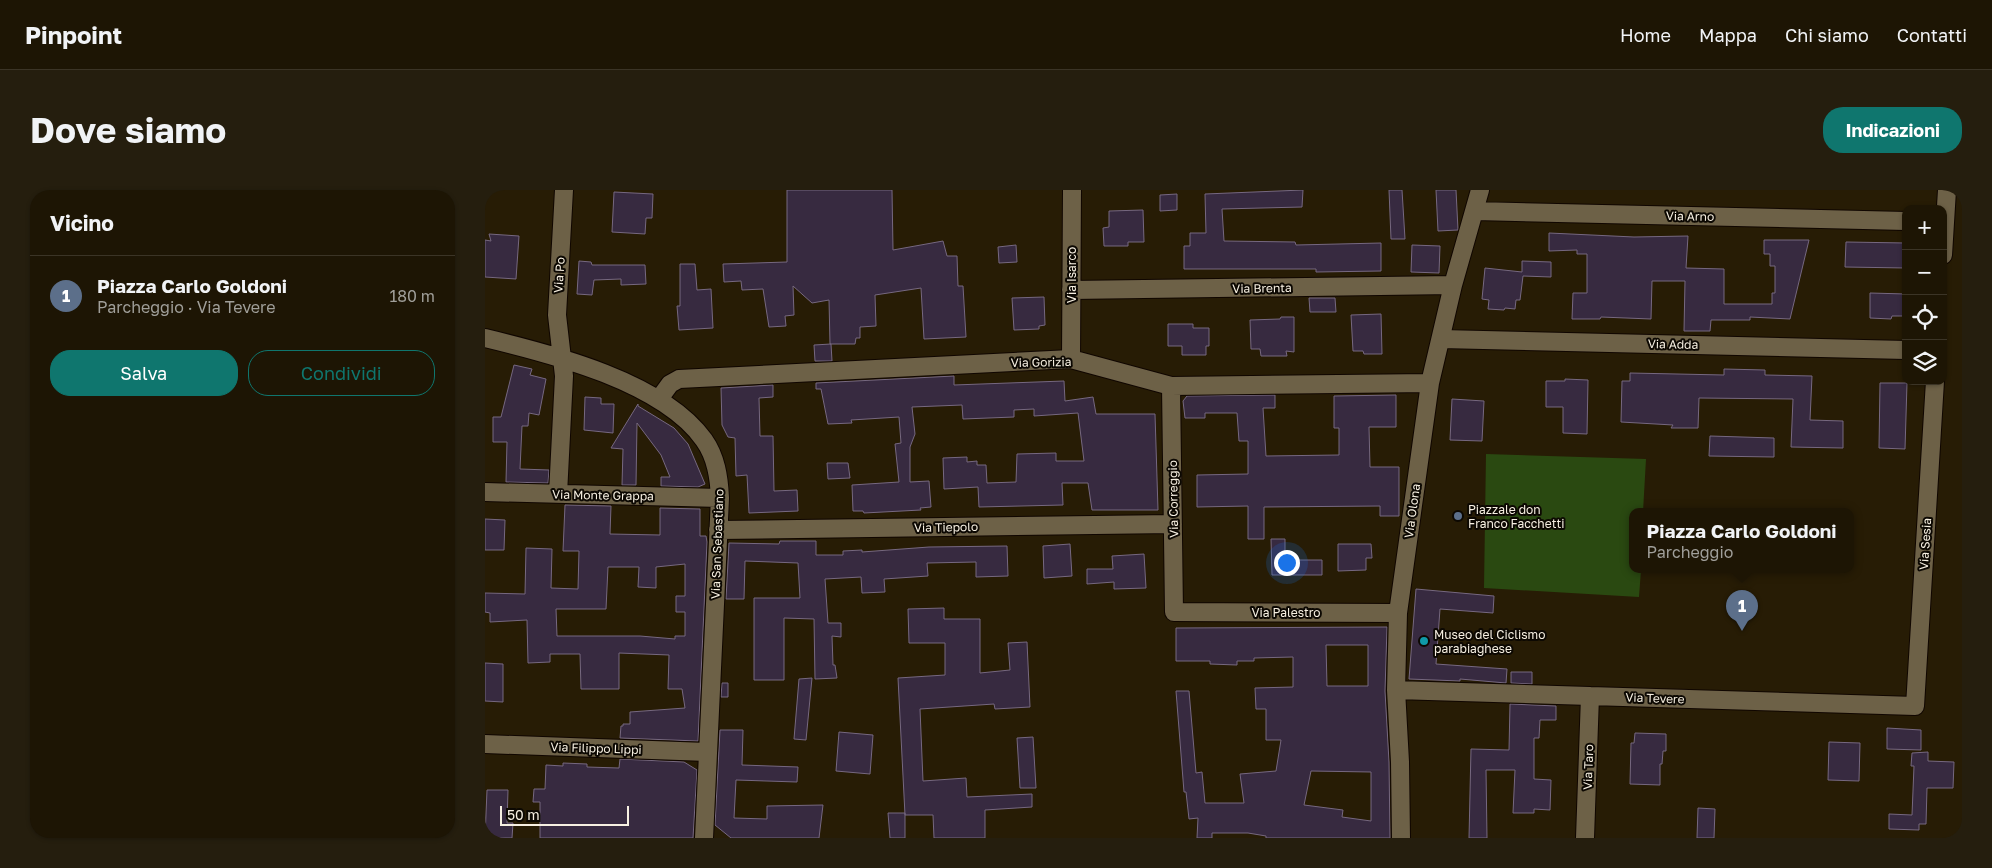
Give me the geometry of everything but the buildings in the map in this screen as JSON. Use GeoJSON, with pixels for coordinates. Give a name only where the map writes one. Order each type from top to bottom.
{"type":"FeatureCollection","features":[{"type":"Feature","properties":{"kind":"street","name":"Via Po"},"geometry":{"type":"LineString","coordinates":[[558,494],[563,376],[557,315],[564,190]]}},
{"type":"Feature","properties":{"kind":"street","name":"Via Isarco"},"geometry":{"type":"LineString","coordinates":[[1071,359],[1072,190]]}},
{"type":"Feature","properties":{"kind":"street","name":"Via Olona"},"geometry":{"type":"LineString","coordinates":[[1401,838],[1400,762],[1396,690],[1398,613],[1430,383],[1453,285],[1480,190]]}},
{"type":"Feature","properties":{"kind":"street"},"geometry":{"type":"LineString","coordinates":[[1946,205],[1947,190]]}},
{"type":"Feature","properties":{"kind":"street","name":"Via Arno"},"geometry":{"type":"LineString","coordinates":[[1475,211],[1902,221]]}},
{"type":"Feature","properties":{"kind":"street","name":"Via Brenta"},"geometry":{"type":"LineString","coordinates":[[1071,290],[1453,285]]}},
{"type":"Feature","properties":{"kind":"street","name":"Via San Sebastiano"},"geometry":{"type":"LineString","coordinates":[[485,338],[561,359],[626,382],[659,400],[690,423],[703,439],[717,469],[720,498],[704,838]]}},
{"type":"Feature","properties":{"kind":"street","name":"Via Adda"},"geometry":{"type":"LineString","coordinates":[[1441,339],[1902,350]]}},
{"type":"Feature","properties":{"kind":"street","name":"Via Gorizia"},"geometry":{"type":"LineString","coordinates":[[659,400],[670,384],[679,379],[1071,359],[1171,386],[1430,383]]}},
{"type":"Feature","properties":{"kind":"street","name":"Via Sesia"},"geometry":{"type":"LineString","coordinates":[[1915,706],[1935,385]]}},
{"type":"Feature","properties":{"kind":"street","name":"Via Correggio"},"geometry":{"type":"LineString","coordinates":[[1171,386],[1174,612]]}},
{"type":"Feature","properties":{"kind":"street","name":"Via Monte Grappa"},"geometry":{"type":"LineString","coordinates":[[485,492],[720,498]]}},
{"type":"Feature","properties":{"kind":"street","name":"Via Tiepolo"},"geometry":{"type":"LineString","coordinates":[[718,530],[1173,524]]}},
{"type":"Feature","properties":{"kind":"street","name":"Via Palestro"},"geometry":{"type":"LineString","coordinates":[[1174,612],[1398,613]]}},
{"type":"Feature","properties":{"kind":"street","name":"Via Tevere"},"geometry":{"type":"LineString","coordinates":[[1396,690],[1915,706]]}},
{"type":"Feature","properties":{"kind":"street","name":"Via Taro"},"geometry":{"type":"LineString","coordinates":[[1585,838],[1590,696]]}},
{"type":"Feature","properties":{"kind":"street","name":"Via Filippo Lippi"},"geometry":{"type":"LineString","coordinates":[[485,744],[707,752]]}},
{"type":"Feature","properties":{"kind":"green space"},"geometry":{"type":"Polygon","coordinates":[[[1486,454],[1646,459],[1643,508],[1629,508],[1629,573],[1641,573],[1639,597],[1484,588],[1486,454]]]}},
{"type":"Feature","properties":{"kind":"place","name":"Piazzale don Franco Facchetti"},"geometry":{"type":"Point","coordinates":[1458,516]}},
{"type":"Feature","properties":{"kind":"place","name":"Piazza Carlo Goldoni"},"geometry":{"type":"Point","coordinates":[1742,631]}},
{"type":"Feature","properties":{"kind":"place","name":"Museo del Ciclismo parabiaghese"},"geometry":{"type":"Point","coordinates":[1424,641]}}]}
